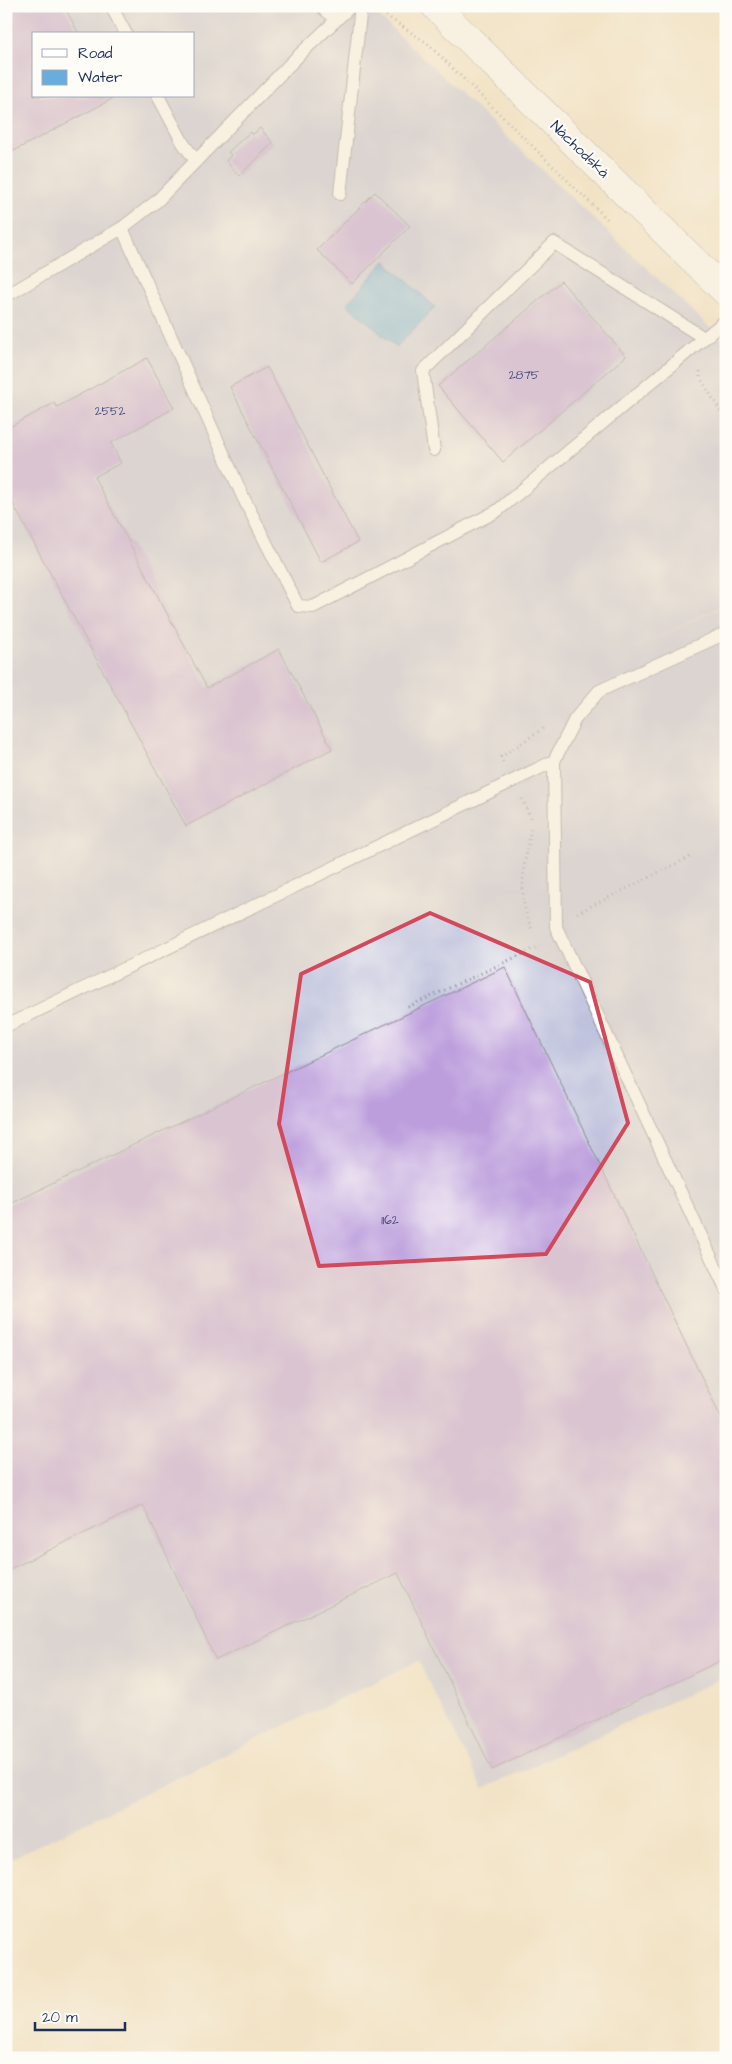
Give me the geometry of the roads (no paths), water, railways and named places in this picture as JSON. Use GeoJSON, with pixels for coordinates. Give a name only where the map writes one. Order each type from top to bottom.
{"type":"FeatureCollection","features":[{"type":"Feature","properties":{"kind":"main road","name":"Náchodská"},"geometry":{"type":"LineString","coordinates":[[435,6],[726,292]]}},
{"type":"Feature","properties":{"kind":"lane"},"geometry":{"type":"LineString","coordinates":[[111,6],[125,32]]}},
{"type":"Feature","properties":{"kind":"lane"},"geometry":{"type":"LineString","coordinates":[[321,6],[336,20]]}},
{"type":"Feature","properties":{"kind":"lane"},"geometry":{"type":"LineString","coordinates":[[6,296],[122,228],[158,201],[297,57],[351,6]]}},
{"type":"Feature","properties":{"kind":"lane"},"geometry":{"type":"LineString","coordinates":[[340,194],[361,6]]}},
{"type":"Feature","properties":{"kind":"lane"},"geometry":{"type":"LineString","coordinates":[[159,98],[183,143],[196,162]]}},
{"type":"Feature","properties":{"kind":"lane"},"geometry":{"type":"LineString","coordinates":[[122,228],[243,497],[298,606],[313,607],[497,511],[726,320]]}},
{"type":"Feature","properties":{"kind":"lane"},"geometry":{"type":"LineString","coordinates":[[434,450],[423,371],[554,244],[704,338]]}},
{"type":"Feature","properties":{"kind":"lane"},"geometry":{"type":"LineString","coordinates":[[726,633],[599,691],[575,719],[554,761],[556,927],[726,1289]]}},
{"type":"Feature","properties":{"kind":"lane"},"geometry":{"type":"LineString","coordinates":[[6,1026],[554,761]]}},
{"type":"Feature","properties":{"kind":"water"},"geometry":{"type":"Polygon","coordinates":[[[385,261],[435,307],[396,347],[347,304],[385,261]]]}}]}
